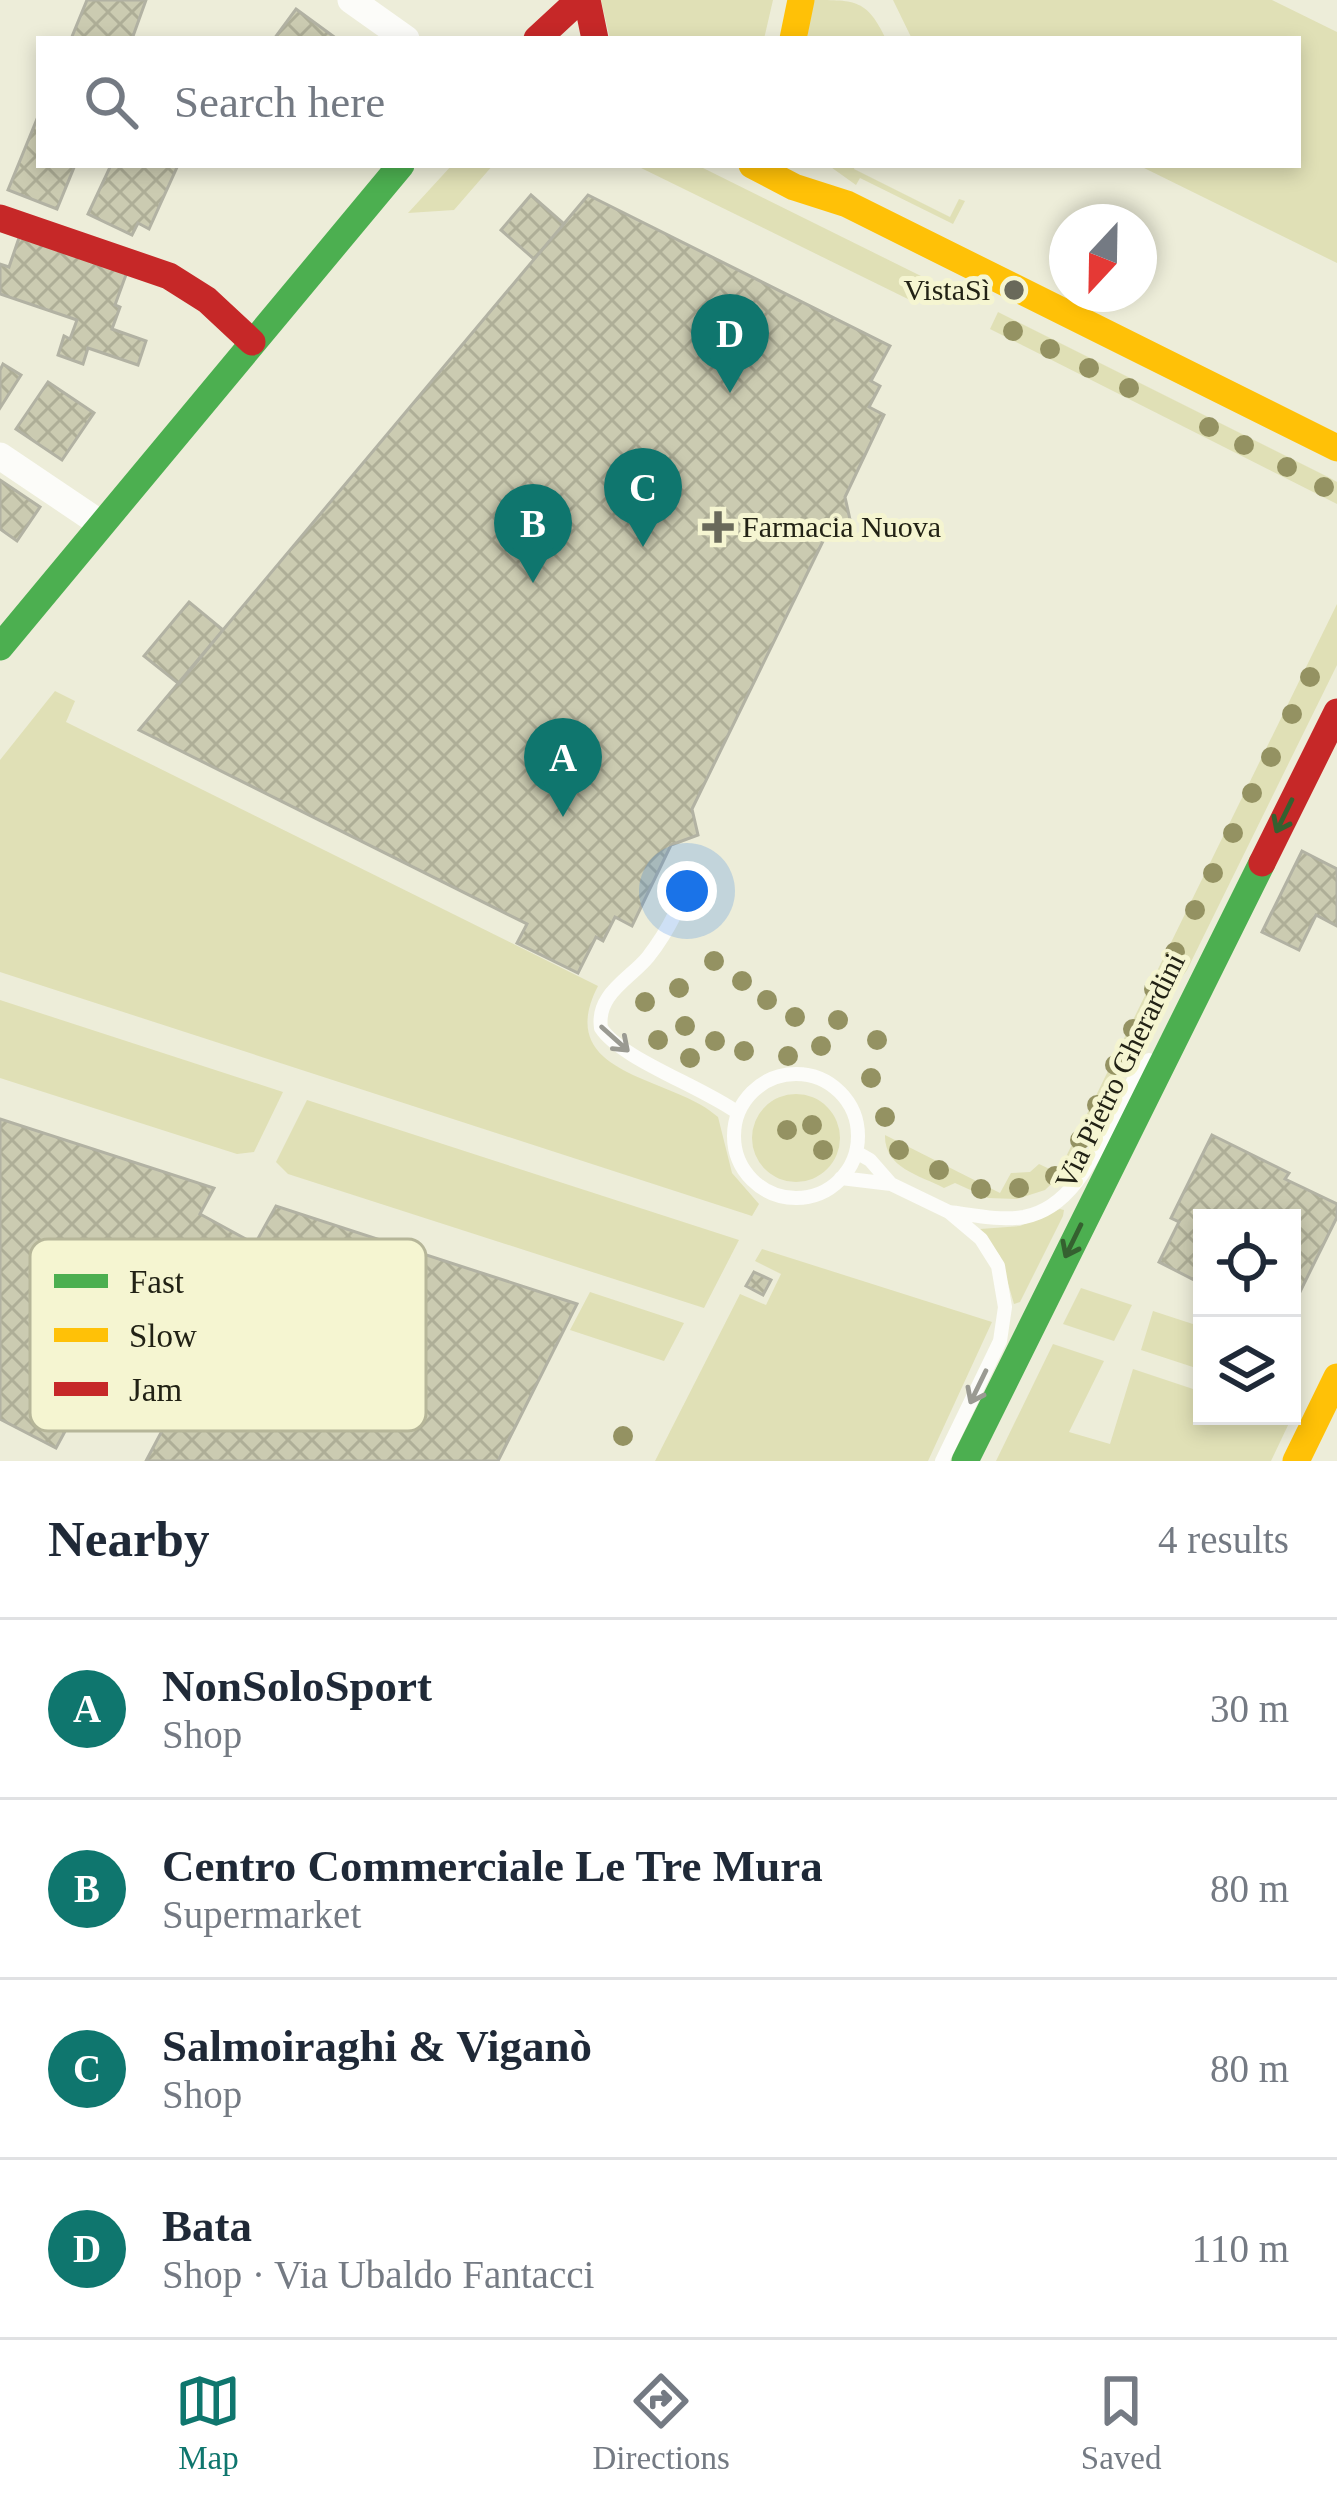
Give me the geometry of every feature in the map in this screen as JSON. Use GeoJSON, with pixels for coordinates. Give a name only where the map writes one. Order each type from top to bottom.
{"type":"FeatureCollection","features":[{"type":"Feature","properties":{"kind":"street"},"geometry":{"type":"LineString","coordinates":[[351,0],[402,36]]}},
{"type":"Feature","properties":{"kind":"street"},"geometry":{"type":"LineString","coordinates":[[541,36],[583,0],[594,36]]}},
{"type":"Feature","properties":{"kind":"street"},"geometry":{"type":"LineString","coordinates":[[794,36],[801,0]]}},
{"type":"Feature","properties":{"kind":"street"},"geometry":{"type":"LineString","coordinates":[[0,647],[398,168]]}},
{"type":"Feature","properties":{"kind":"street"},"geometry":{"type":"LineString","coordinates":[[758,168],[794,187],[847,204],[1337,448]]}},
{"type":"Feature","properties":{"kind":"street"},"geometry":{"type":"LineString","coordinates":[[809,168],[847,204]]}},
{"type":"Feature","properties":{"kind":"street"},"geometry":{"type":"LineString","coordinates":[[0,218],[169,276],[207,300],[251,342]]}},
{"type":"Feature","properties":{"kind":"street"},"geometry":{"type":"LineString","coordinates":[[0,456],[101,524]]}},
{"type":"Feature","properties":{"kind":"street","name":"Via Pietro Gherardini"},"geometry":{"type":"LineString","coordinates":[[965,1461],[1337,712]]}},
{"type":"Feature","properties":{"kind":"street"},"geometry":{"type":"LineString","coordinates":[[1296,1461],[1337,1377]]}},
{"type":"Feature","properties":{"kind":"lane"},"geometry":{"type":"LineString","coordinates":[[675,914],[645,961],[605,1001],[600,1009],[601,1028],[621,1048],[717,1097],[738,1113]]}},
{"type":"Feature","properties":{"kind":"lane"},"geometry":{"type":"LineString","coordinates":[[949,1212],[1028,1216],[1061,1199],[1087,1166],[1129,1081],[1178,1027]]}},
{"type":"Feature","properties":{"kind":"lane"},"geometry":{"type":"LineString","coordinates":[[813,1076],[834,1087],[848,1103],[856,1123],[856,1152],[841,1178],[808,1197],[783,1196],[761,1187],[744,1170],[735,1148],[738,1113],[752,1091],[775,1078],[813,1076]]}},
{"type":"Feature","properties":{"kind":"lane"},"geometry":{"type":"LineString","coordinates":[[856,1152],[891,1184]]}},
{"type":"Feature","properties":{"kind":"lane"},"geometry":{"type":"LineString","coordinates":[[841,1178],[891,1184],[949,1212],[981,1239],[995,1259],[1005,1317],[1000,1341],[942,1461]]}},
{"type":"Feature","properties":{"kind":"green space"},"geometry":{"type":"Polygon","coordinates":[[[601,0],[773,0],[765,36],[609,36],[601,0]]]}},
{"type":"Feature","properties":{"kind":"green space"},"geometry":{"type":"Polygon","coordinates":[[[812,0],[859,5],[873,16],[884,36],[807,36],[812,0]]]}},
{"type":"Feature","properties":{"kind":"green space"},"geometry":{"type":"Polygon","coordinates":[[[893,0],[1272,0],[1337,32],[1337,263],[1144,168],[1301,168],[1301,36],[911,36],[893,0]]]}},
{"type":"Feature","properties":{"kind":"green space"},"geometry":{"type":"Polygon","coordinates":[[[449,168],[490,168],[454,210],[408,213],[449,168]]]}},
{"type":"Feature","properties":{"kind":"green space"},"geometry":{"type":"Polygon","coordinates":[[[641,168],[703,168],[925,278],[914,302],[641,168]]]}},
{"type":"Feature","properties":{"kind":"green space"},"geometry":{"type":"Polygon","coordinates":[[[832,168],[854,168],[950,217],[959,199],[965,201],[953,224],[860,178],[856,185],[832,168]]]}},
{"type":"Feature","properties":{"kind":"green space"},"geometry":{"type":"Polygon","coordinates":[[[998,312],[1330,478],[1337,482],[1337,504],[990,329],[998,312]]]}},
{"type":"Feature","properties":{"kind":"green space"},"geometry":{"type":"Polygon","coordinates":[[[1337,604],[1337,665],[1187,970],[1127,1053],[1070,1166],[1045,1190],[1017,1199],[988,1198],[955,1183],[944,1188],[897,1163],[885,1135],[1000,1193],[1011,1173],[1030,1172],[1039,1164],[1058,1173],[1337,604]]]}},
{"type":"Feature","properties":{"kind":"green space"},"geometry":{"type":"Polygon","coordinates":[[[55,691],[75,701],[66,722],[598,986],[588,1016],[591,1039],[604,1057],[624,1070],[718,1117],[732,1173],[759,1204],[752,1216],[0,972],[0,760],[55,691]]]}},
{"type":"Feature","properties":{"kind":"green space"},"geometry":{"type":"Polygon","coordinates":[[[0,1000],[283,1092],[254,1152],[237,1154],[0,1078],[0,1000]]]}},
{"type":"Feature","properties":{"kind":"green space"},"geometry":{"type":"Polygon","coordinates":[[[796,1094],[827,1107],[840,1138],[827,1169],[796,1182],[765,1169],[752,1138],[765,1107],[796,1094]]]}},
{"type":"Feature","properties":{"kind":"green space"},"geometry":{"type":"Polygon","coordinates":[[[307,1100],[739,1240],[704,1308],[288,1174],[276,1162],[307,1100]]]}},
{"type":"Feature","properties":{"kind":"green space"},"geometry":{"type":"Polygon","coordinates":[[[1060,1209],[1063,1216],[1020,1302],[1014,1304],[1000,1256],[980,1229],[1020,1226],[1060,1209]]]}},
{"type":"Feature","properties":{"kind":"green space"},"geometry":{"type":"Polygon","coordinates":[[[762,1249],[992,1322],[928,1461],[655,1461],[740,1294],[766,1305],[781,1274],[755,1261],[762,1249]]]}},
{"type":"Feature","properties":{"kind":"green space"},"geometry":{"type":"Polygon","coordinates":[[[1081,1288],[1132,1305],[1114,1341],[1063,1324],[1081,1288]]]}},
{"type":"Feature","properties":{"kind":"green space"},"geometry":{"type":"Polygon","coordinates":[[[590,1292],[684,1323],[664,1361],[570,1330],[590,1292]]]}},
{"type":"Feature","properties":{"kind":"green space"},"geometry":{"type":"Polygon","coordinates":[[[1153,1311],[1193,1324],[1193,1367],[1141,1350],[1153,1311]]]}},
{"type":"Feature","properties":{"kind":"green space"},"geometry":{"type":"Polygon","coordinates":[[[1053,1344],[1104,1361],[1069,1432],[1110,1444],[1133,1369],[1193,1389],[1193,1425],[1288,1425],[1271,1461],[996,1461],[1053,1344]]]}},
{"type":"Feature","properties":{"kind":"building"},"geometry":{"type":"Polygon","coordinates":[[[87,0],[146,0],[133,36],[72,36],[87,0]]]}},
{"type":"Feature","properties":{"kind":"building"},"geometry":{"type":"Polygon","coordinates":[[[296,9],[333,36],[276,36],[296,9]]]}},
{"type":"Feature","properties":{"kind":"building"},"geometry":{"type":"Polygon","coordinates":[[[36,121],[36,168],[74,168],[57,209],[8,190],[36,121]]]}},
{"type":"Feature","properties":{"kind":"building"},"geometry":{"type":"Polygon","coordinates":[[[110,168],[177,168],[149,229],[138,223],[132,235],[88,214],[110,168]]]}},
{"type":"Feature","properties":{"kind":"building"},"geometry":{"type":"Polygon","coordinates":[[[531,195],[564,224],[534,259],[501,230],[531,195]]]}},
{"type":"Feature","properties":{"kind":"building"},"geometry":{"type":"Polygon","coordinates":[[[588,195],[890,346],[871,381],[880,386],[869,407],[884,415],[845,497],[851,524],[826,535],[692,809],[698,835],[671,845],[632,926],[615,917],[603,941],[596,937],[578,973],[517,943],[527,924],[139,730],[588,195]]]}},
{"type":"Feature","properties":{"kind":"building"},"geometry":{"type":"Polygon","coordinates":[[[20,235],[127,272],[112,329],[146,341],[138,365],[88,348],[83,364],[58,355],[64,336],[70,339],[77,320],[0,294],[0,264],[9,267],[20,235]]]}},
{"type":"Feature","properties":{"kind":"building"},"geometry":{"type":"Polygon","coordinates":[[[3,364],[21,375],[0,408],[0,370],[3,364]]]}},
{"type":"Feature","properties":{"kind":"building"},"geometry":{"type":"Polygon","coordinates":[[[48,382],[94,413],[62,460],[16,429],[48,382]]]}},
{"type":"Feature","properties":{"kind":"building"},"geometry":{"type":"Polygon","coordinates":[[[0,480],[40,507],[17,541],[0,529],[0,480]]]}},
{"type":"Feature","properties":{"kind":"building"},"geometry":{"type":"Polygon","coordinates":[[[189,602],[223,630],[179,684],[144,656],[189,602]]]}},
{"type":"Feature","properties":{"kind":"building"},"geometry":{"type":"Polygon","coordinates":[[[1302,851],[1337,869],[1337,926],[1316,915],[1299,950],[1262,932],[1302,851]]]}},
{"type":"Feature","properties":{"kind":"building"},"geometry":{"type":"Polygon","coordinates":[[[0,1119],[214,1188],[200,1214],[246,1239],[30,1239],[30,1431],[65,1431],[56,1448],[0,1419],[0,1119]]]}},
{"type":"Feature","properties":{"kind":"building"},"geometry":{"type":"Polygon","coordinates":[[[1212,1135],[1289,1173],[1285,1179],[1337,1204],[1337,1217],[1301,1290],[1301,1209],[1193,1209],[1193,1279],[1159,1262],[1179,1222],[1171,1218],[1212,1135]]]}},
{"type":"Feature","properties":{"kind":"building"},"geometry":{"type":"Polygon","coordinates":[[[276,1206],[377,1239],[258,1239],[276,1206]]]}},
{"type":"Feature","properties":{"kind":"building"},"geometry":{"type":"Polygon","coordinates":[[[426,1255],[577,1304],[498,1461],[146,1461],[162,1431],[426,1431],[426,1255]]]}},
{"type":"Feature","properties":{"kind":"building"},"geometry":{"type":"Polygon","coordinates":[[[754,1272],[771,1280],[763,1295],[746,1286],[754,1272]]]}},
{"type":"Feature","properties":{"kind":"traffic: fast"},"geometry":{"type":"LineString","coordinates":[[0,647],[399,168]]}},
{"type":"Feature","properties":{"kind":"traffic: fast"},"geometry":{"type":"LineString","coordinates":[[965,1461],[1262,863]]}},
{"type":"Feature","properties":{"kind":"traffic: slow"},"geometry":{"type":"LineString","coordinates":[[794,36],[801,0]]}},
{"type":"Feature","properties":{"kind":"traffic: slow"},"geometry":{"type":"LineString","coordinates":[[758,168],[794,187],[847,204],[1337,448]]}},
{"type":"Feature","properties":{"kind":"traffic: slow"},"geometry":{"type":"LineString","coordinates":[[1296,1461],[1337,1377]]}},
{"type":"Feature","properties":{"kind":"traffic: jam"},"geometry":{"type":"LineString","coordinates":[[540,36],[579,0]]}},
{"type":"Feature","properties":{"kind":"traffic: jam"},"geometry":{"type":"LineString","coordinates":[[587,0],[594,36]]}},
{"type":"Feature","properties":{"kind":"traffic: jam"},"geometry":{"type":"LineString","coordinates":[[0,218],[169,276],[207,300],[252,342]]}},
{"type":"Feature","properties":{"kind":"traffic: jam"},"geometry":{"type":"LineString","coordinates":[[1262,863],[1337,712]]}},
{"type":"Feature","properties":{"kind":"place","name":"VistaSì"},"geometry":{"type":"Point","coordinates":[1014,290]}},
{"type":"Feature","properties":{"kind":"place","name":"Bata"},"geometry":{"type":"Point","coordinates":[730,393]}},
{"type":"Feature","properties":{"kind":"place","name":"Farmacia Nuova"},"geometry":{"type":"Point","coordinates":[718,527]}},
{"type":"Feature","properties":{"kind":"place","name":"Salmoiraghi & Viganò"},"geometry":{"type":"Point","coordinates":[643,547]}},
{"type":"Feature","properties":{"kind":"place","name":"Centro Commerciale Le Tre Mura"},"geometry":{"type":"Point","coordinates":[533,583]}},
{"type":"Feature","properties":{"kind":"place","name":"NonSoloSport"},"geometry":{"type":"Point","coordinates":[563,817]}}]}
